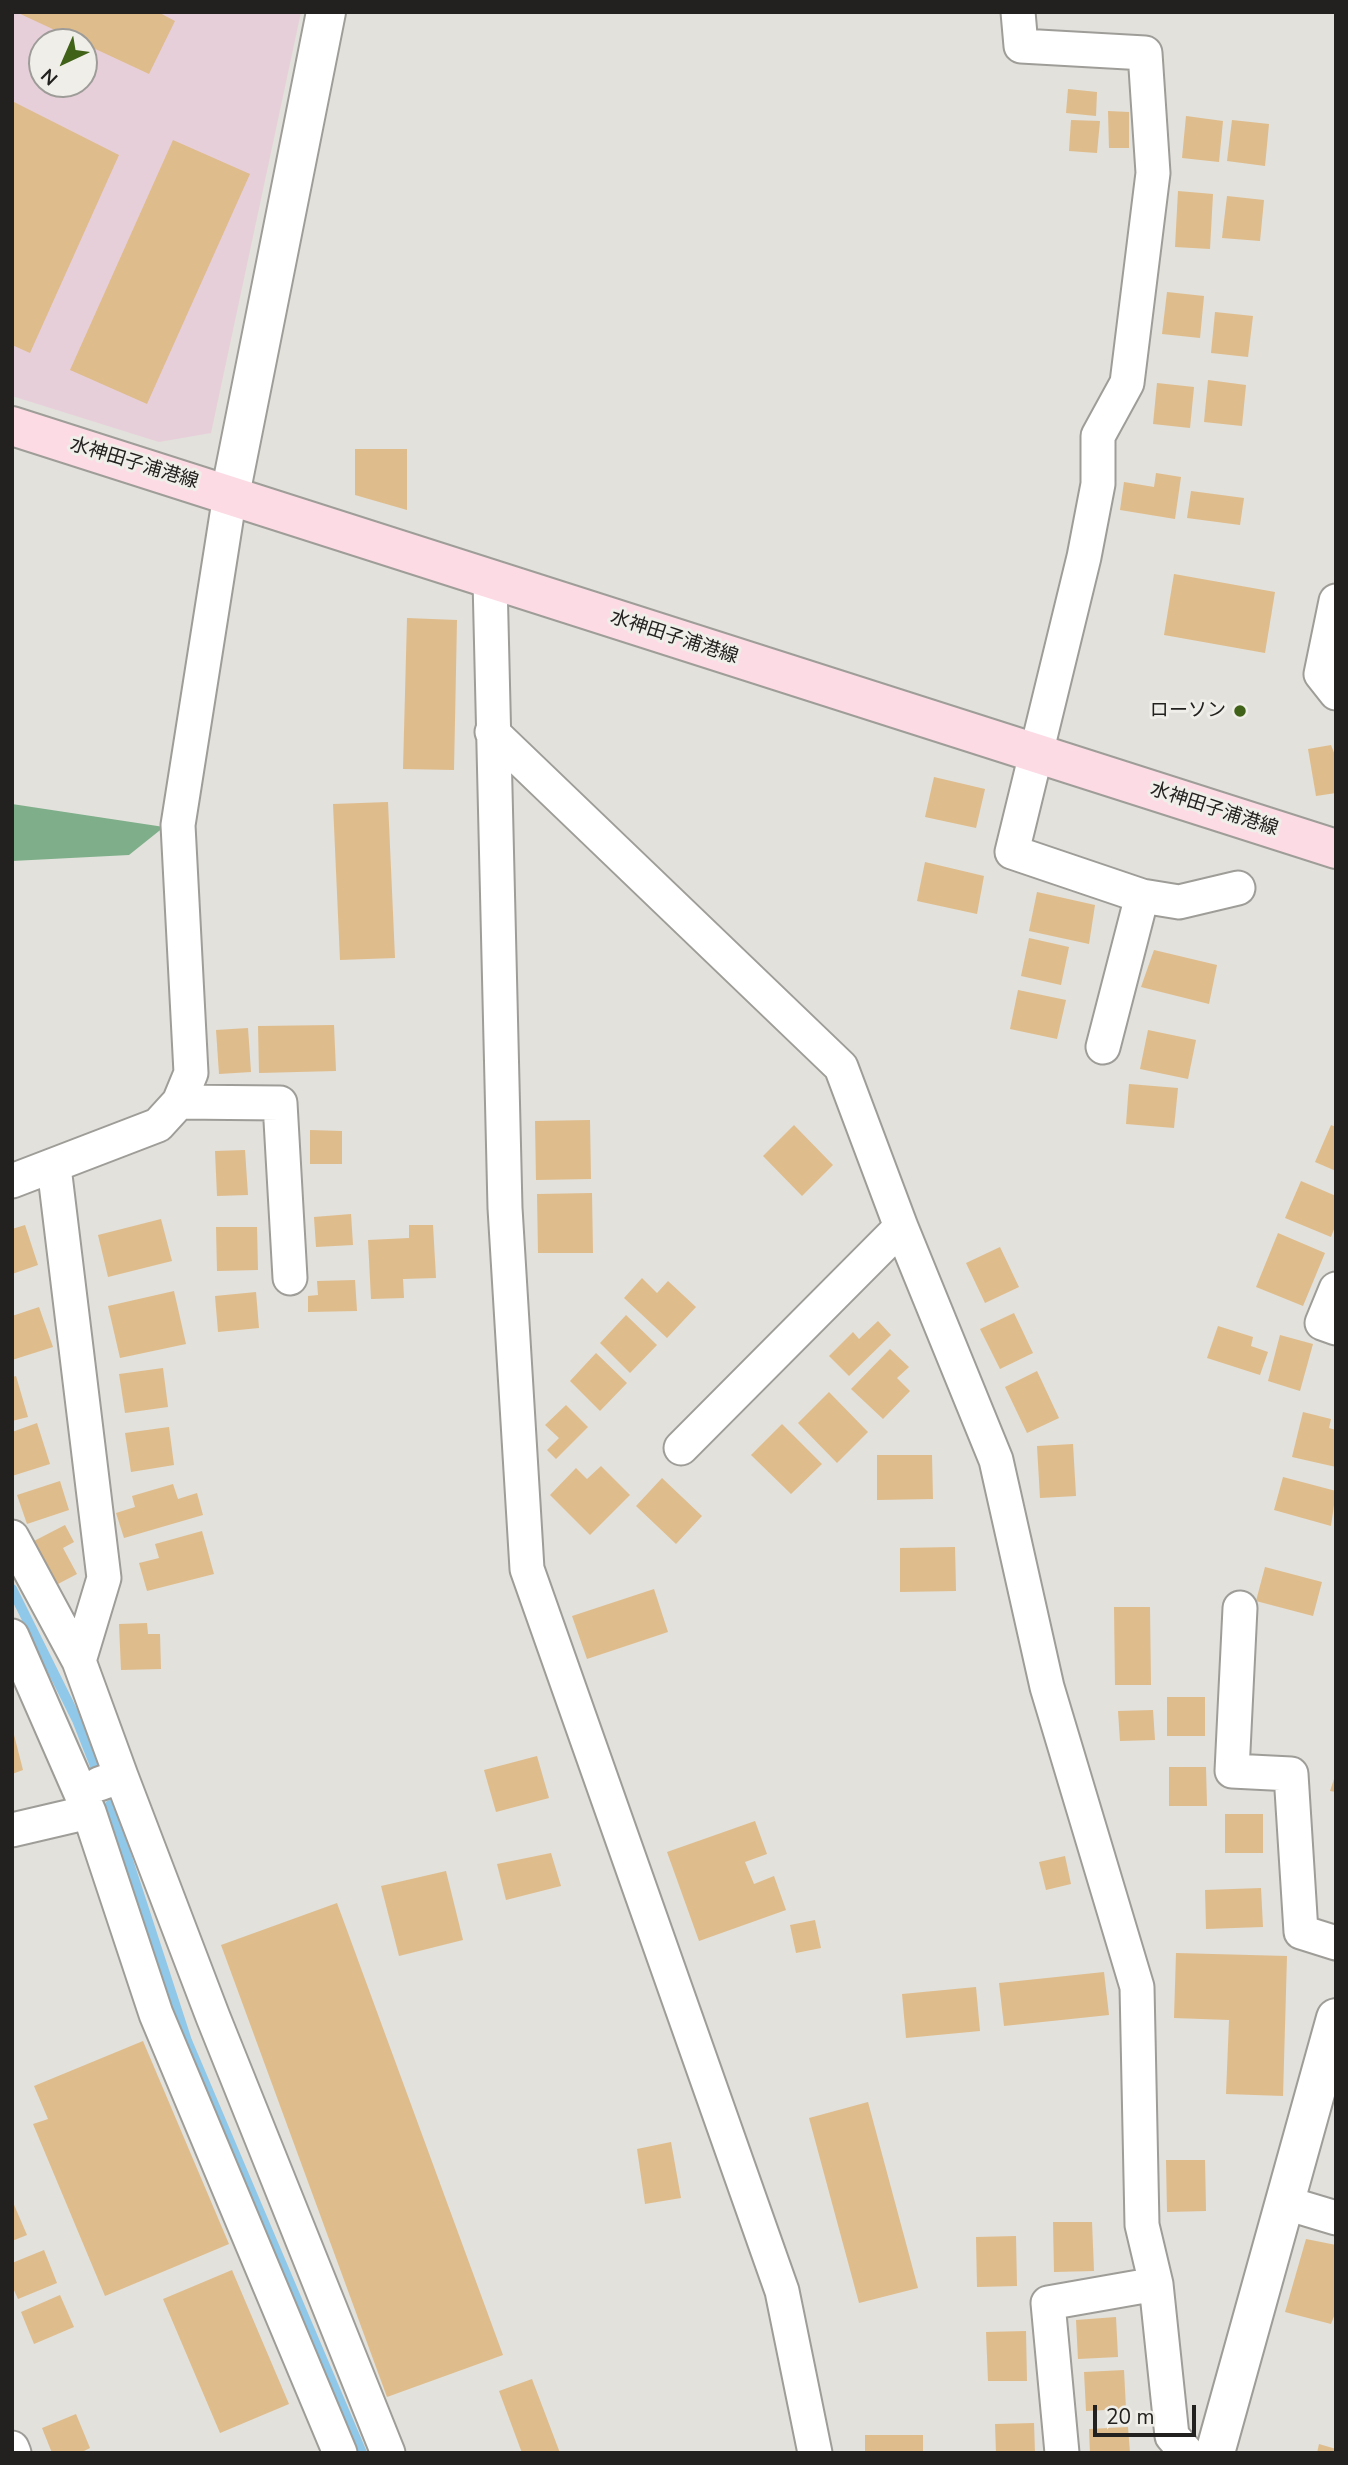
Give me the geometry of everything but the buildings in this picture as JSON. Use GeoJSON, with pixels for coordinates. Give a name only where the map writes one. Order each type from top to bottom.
{"type":"FeatureCollection","features":[{"type":"Feature","properties":{"kind":"main road","name":"水神田子浦港線"},"geometry":{"type":"LineString","coordinates":[[12,426],[1336,849]]}},
{"type":"Feature","properties":{"kind":"street"},"geometry":{"type":"LineString","coordinates":[[12,1181],[158,1125],[179,1102],[191,1073],[178,825],[230,495],[326,12]]}},
{"type":"Feature","properties":{"kind":"street"},"geometry":{"type":"LineString","coordinates":[[1018,12],[1021,46],[1145,53],[1153,173],[1127,383],[1098,436],[1098,484],[1084,556],[1034,752],[1012,852],[1142,897],[1179,902],[1238,888]]}},
{"type":"Feature","properties":{"kind":"street"},"geometry":{"type":"LineString","coordinates":[[490,580],[505,1208],[527,1569],[782,2291],[815,2453]]}},
{"type":"Feature","properties":{"kind":"street"},"geometry":{"type":"LineString","coordinates":[[1336,601],[1321,674],[1336,693]]}},
{"type":"Feature","properties":{"kind":"street"},"geometry":{"type":"LineString","coordinates":[[492,732],[841,1067],[901,1227],[996,1460],[1047,1687],[1137,1987],[1142,2225],[1156,2284],[1172,2436],[1187,2453]]}},
{"type":"Feature","properties":{"kind":"street"},"geometry":{"type":"LineString","coordinates":[[1103,1046],[1142,897]]}},
{"type":"Feature","properties":{"kind":"street"},"geometry":{"type":"LineString","coordinates":[[179,1102],[280,1103],[290,1278]]}},
{"type":"Feature","properties":{"kind":"street"},"geometry":{"type":"LineString","coordinates":[[54,1167],[104,1578],[79,1661]]}},
{"type":"Feature","properties":{"kind":"street"},"geometry":{"type":"LineString","coordinates":[[681,1448],[901,1227]]}},
{"type":"Feature","properties":{"kind":"street"},"geometry":{"type":"LineString","coordinates":[[1336,1289],[1322,1323],[1336,1328]]}},
{"type":"Feature","properties":{"kind":"street"},"geometry":{"type":"LineString","coordinates":[[12,1537],[79,1661],[213,2017],[388,2453]]}},
{"type":"Feature","properties":{"kind":"street"},"geometry":{"type":"LineString","coordinates":[[1240,1608],[1232,1772],[1292,1774],[1301,1932],[1336,1943]]}},
{"type":"Feature","properties":{"kind":"street"},"geometry":{"type":"LineString","coordinates":[[12,1636],[85,1801],[156,2014],[340,2453]]}},
{"type":"Feature","properties":{"kind":"street"},"geometry":{"type":"LineString","coordinates":[[12,1830],[85,1801],[121,1776]]}},
{"type":"Feature","properties":{"kind":"street"},"geometry":{"type":"LineString","coordinates":[[1215,2453],[1336,2018]]}},
{"type":"Feature","properties":{"kind":"street"},"geometry":{"type":"LineString","coordinates":[[1286,2203],[1336,2217]]}},
{"type":"Feature","properties":{"kind":"street"},"geometry":{"type":"LineString","coordinates":[[1062,2453],[1048,2303],[1156,2284]]}},
{"type":"Feature","properties":{"kind":"shaded area"},"geometry":{"type":"Polygon","coordinates":[[[12,12],[301,12],[211,433],[159,442],[12,396],[12,12]]]}},
{"type":"Feature","properties":{"kind":"green space"},"geometry":{"type":"Polygon","coordinates":[[[12,804],[164,827],[129,855],[12,861],[12,804]]]}},
{"type":"Feature","properties":{"kind":"waterway"},"geometry":{"type":"LineString","coordinates":[[12,1589],[77,1720],[97,1771]]}},
{"type":"Feature","properties":{"kind":"waterway"},"geometry":{"type":"LineString","coordinates":[[110,1805],[187,2041],[362,2453]]}},
{"type":"Feature","properties":{"kind":"place","name":"ローソン"},"geometry":{"type":"Point","coordinates":[1240,711]}}]}
